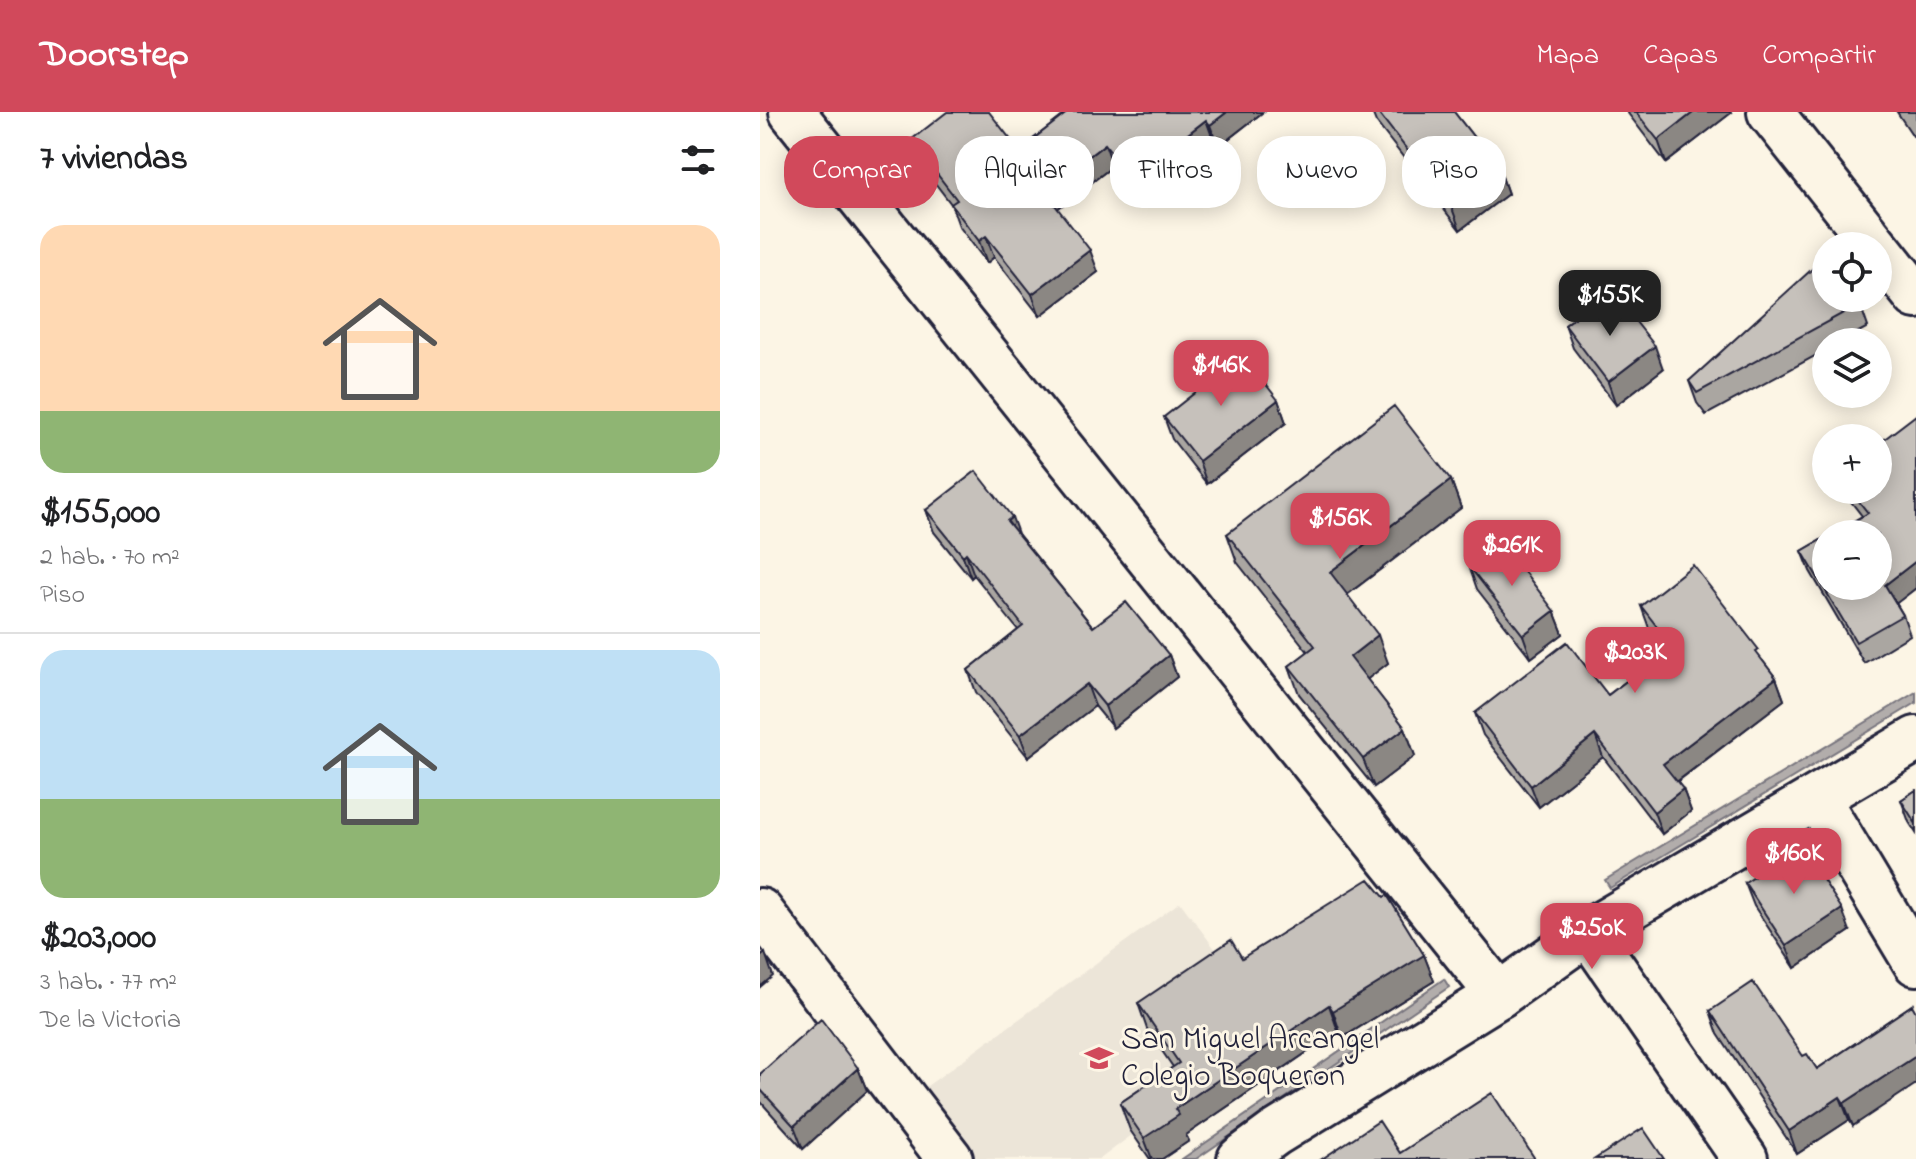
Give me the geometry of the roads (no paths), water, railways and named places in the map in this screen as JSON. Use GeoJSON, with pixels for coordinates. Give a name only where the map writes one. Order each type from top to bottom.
{"type":"FeatureCollection","features":[{"type":"Feature","properties":{"kind":"street"},"geometry":{"type":"LineString","coordinates":[[792,112],[1499,995]]}},
{"type":"Feature","properties":{"kind":"street"},"geometry":{"type":"LineString","coordinates":[[1770,112],[1865,232]]}},
{"type":"Feature","properties":{"kind":"street"},"geometry":{"type":"LineString","coordinates":[[1892,266],[1916,296]]}},
{"type":"Feature","properties":{"kind":"street"},"geometry":{"type":"LineString","coordinates":[[1240,1159],[1274,1134],[1499,995],[1588,932],[1916,739]]}},
{"type":"Feature","properties":{"kind":"street"},"geometry":{"type":"LineString","coordinates":[[1817,798],[1916,963]]}},
{"type":"Feature","properties":{"kind":"street"},"geometry":{"type":"LineString","coordinates":[[760,911],[950,1159]]}},
{"type":"Feature","properties":{"kind":"street"},"geometry":{"type":"LineString","coordinates":[[1588,932],[1745,1159]]}},
{"type":"Feature","properties":{"kind":"place","name":"San Miguel Arcangel Colegio Boqueron"},"geometry":{"type":"Point","coordinates":[1099,1058]}}]}
